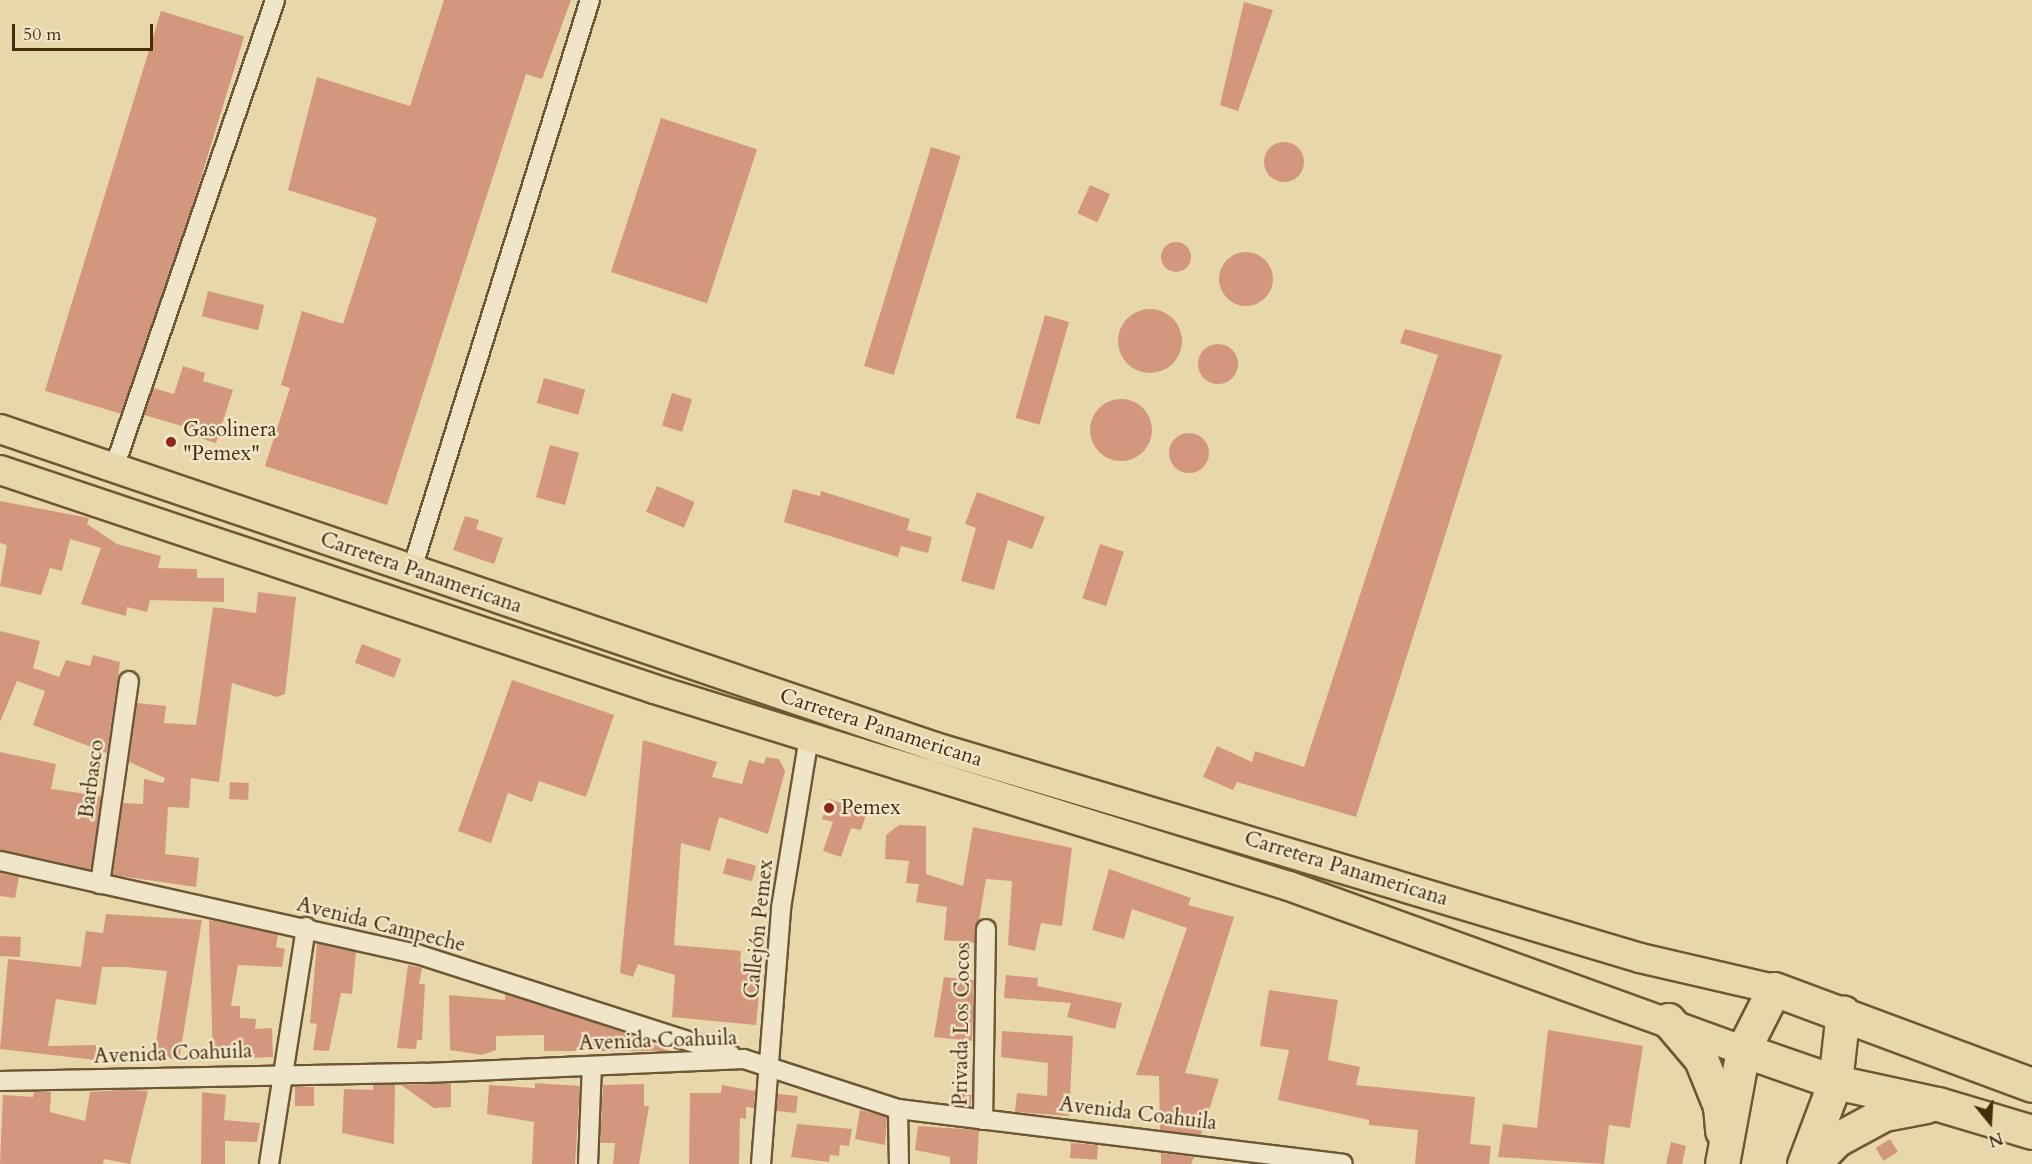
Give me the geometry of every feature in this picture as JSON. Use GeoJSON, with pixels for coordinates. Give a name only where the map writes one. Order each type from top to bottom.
{"type":"FeatureCollection","features":[{"type":"Feature","properties":{"kind":"highway"},"geometry":{"type":"LineString","coordinates":[[1723,1160],[1743,1050],[1774,989],[1843,1012],[2032,1085]]}},
{"type":"Feature","properties":{"kind":"highway"},"geometry":{"type":"LineString","coordinates":[[1804,1164],[1834,1082],[1843,1012]]}},
{"type":"Feature","properties":{"kind":"highway"},"geometry":{"type":"LineString","coordinates":[[1668,1020],[1701,1059],[1720,1106],[1723,1160]]}},
{"type":"Feature","properties":{"kind":"highway"},"geometry":{"type":"LineString","coordinates":[[1743,1050],[1834,1082],[1938,1104],[2032,1132]]}},
{"type":"Feature","properties":{"kind":"highway"},"geometry":{"type":"LineString","coordinates":[[1813,1164],[1836,1140],[1884,1114],[1938,1104]]}},
{"type":"Feature","properties":{"kind":"main road","name":"Carretera Panamericana"},"geometry":{"type":"LineString","coordinates":[[0,429],[934,747],[1640,958],[1774,989]]}},
{"type":"Feature","properties":{"kind":"main road","name":"Carretera Panamericana"},"geometry":{"type":"LineString","coordinates":[[0,470],[809,737],[1289,886],[1668,1020],[1743,1050]]}},
{"type":"Feature","properties":{"kind":"street"},"geometry":{"type":"LineString","coordinates":[[114,468],[275,0]]}},
{"type":"Feature","properties":{"kind":"street"},"geometry":{"type":"LineString","coordinates":[[412,569],[590,0]]}},
{"type":"Feature","properties":{"kind":"street","name":"Barbasco"},"geometry":{"type":"LineString","coordinates":[[100,884],[129,681]]}},
{"type":"Feature","properties":{"kind":"street","name":"Callejón Pemex"},"geometry":{"type":"LineString","coordinates":[[761,1164],[781,908],[809,737]]}},
{"type":"Feature","properties":{"kind":"street","name":"Avenida Campeche"},"geometry":{"type":"LineString","coordinates":[[0,861],[306,927],[417,954],[744,1059]]}},
{"type":"Feature","properties":{"kind":"street"},"geometry":{"type":"LineString","coordinates":[[268,1164],[306,927]]}},
{"type":"Feature","properties":{"kind":"street","name":"Privada Los Cocos"},"geometry":{"type":"LineString","coordinates":[[983,1120],[986,929]]}},
{"type":"Feature","properties":{"kind":"street","name":"Avenida Coahuila"},"geometry":{"type":"LineString","coordinates":[[0,1081],[592,1066],[744,1059],[898,1109],[1342,1164]]}},
{"type":"Feature","properties":{"kind":"street"},"geometry":{"type":"LineString","coordinates":[[588,1164],[592,1066]]}},
{"type":"Feature","properties":{"kind":"street"},"geometry":{"type":"LineString","coordinates":[[898,1109],[899,1164]]}},
{"type":"Feature","properties":{"kind":"building"},"geometry":{"type":"Polygon","coordinates":[[[444,0],[571,0],[542,79],[526,74],[387,505],[265,466],[290,388],[281,385],[302,311],[343,324],[377,218],[288,190],[317,77],[410,106],[444,0]]]}},
{"type":"Feature","properties":{"kind":"building"},"geometry":{"type":"Polygon","coordinates":[[[1244,2],[1273,10],[1238,111],[1220,105],[1244,2]]]}},
{"type":"Feature","properties":{"kind":"building"},"geometry":{"type":"Polygon","coordinates":[[[161,11],[244,36],[128,416],[45,391],[161,11]]]}},
{"type":"Feature","properties":{"kind":"building"},"geometry":{"type":"Polygon","coordinates":[[[661,118],[757,149],[707,303],[611,272],[661,118]]]}},
{"type":"Feature","properties":{"kind":"building"},"geometry":{"type":"Polygon","coordinates":[[[1284,142],[1298,148],[1304,162],[1298,176],[1284,182],[1270,176],[1264,162],[1270,148],[1284,142]]]}},
{"type":"Feature","properties":{"kind":"building"},"geometry":{"type":"Polygon","coordinates":[[[931,147],[961,156],[894,375],[864,366],[931,147]]]}},
{"type":"Feature","properties":{"kind":"building"},"geometry":{"type":"Polygon","coordinates":[[[1090,185],[1110,194],[1097,222],[1077,213],[1090,185]]]}},
{"type":"Feature","properties":{"kind":"building"},"geometry":{"type":"Polygon","coordinates":[[[1176,242],[1186,247],[1191,257],[1186,267],[1176,272],[1166,267],[1161,257],[1166,247],[1176,242]]]}},
{"type":"Feature","properties":{"kind":"building"},"geometry":{"type":"Polygon","coordinates":[[[1246,252],[1256,254],[1265,260],[1271,269],[1273,279],[1271,289],[1265,298],[1256,304],[1246,306],[1236,304],[1227,298],[1221,289],[1219,279],[1221,269],[1227,260],[1236,254],[1246,252]]]}},
{"type":"Feature","properties":{"kind":"building"},"geometry":{"type":"Polygon","coordinates":[[[208,291],[264,305],[258,330],[202,316],[208,291]]]}},
{"type":"Feature","properties":{"kind":"building"},"geometry":{"type":"Polygon","coordinates":[[[1150,309],[1162,311],[1173,318],[1180,329],[1182,341],[1180,353],[1173,364],[1162,371],[1150,373],[1138,371],[1127,364],[1120,353],[1118,341],[1120,329],[1127,318],[1138,311],[1150,309]]]}},
{"type":"Feature","properties":{"kind":"building"},"geometry":{"type":"Polygon","coordinates":[[[1045,315],[1069,322],[1040,425],[1016,418],[1045,315]]]}},
{"type":"Feature","properties":{"kind":"building"},"geometry":{"type":"Polygon","coordinates":[[[1405,329],[1502,355],[1356,817],[1237,782],[1233,790],[1203,777],[1217,746],[1252,762],[1255,751],[1304,767],[1438,355],[1400,343],[1405,329]]]}},
{"type":"Feature","properties":{"kind":"building"},"geometry":{"type":"Polygon","coordinates":[[[1218,344],[1232,350],[1238,364],[1232,378],[1218,384],[1204,378],[1198,364],[1204,350],[1218,344]]]}},
{"type":"Feature","properties":{"kind":"building"},"geometry":{"type":"Polygon","coordinates":[[[183,366],[205,373],[203,381],[233,390],[216,443],[197,437],[199,431],[144,415],[153,388],[174,394],[183,366]]]}},
{"type":"Feature","properties":{"kind":"building"},"geometry":{"type":"Polygon","coordinates":[[[544,378],[585,390],[578,415],[537,403],[544,378]]]}},
{"type":"Feature","properties":{"kind":"building"},"geometry":{"type":"Polygon","coordinates":[[[672,393],[692,399],[682,432],[662,426],[672,393]]]}},
{"type":"Feature","properties":{"kind":"building"},"geometry":{"type":"Polygon","coordinates":[[[1115,399],[1127,399],[1143,408],[1150,418],[1152,430],[1150,442],[1143,452],[1127,461],[1115,461],[1104,456],[1095,447],[1090,436],[1090,424],[1095,413],[1104,404],[1115,399]]]}},
{"type":"Feature","properties":{"kind":"building"},"geometry":{"type":"Polygon","coordinates":[[[1189,433],[1203,439],[1209,453],[1203,467],[1189,473],[1175,467],[1169,453],[1175,439],[1189,433]]]}},
{"type":"Feature","properties":{"kind":"building"},"geometry":{"type":"Polygon","coordinates":[[[550,445],[579,453],[565,505],[536,497],[550,445]]]}},
{"type":"Feature","properties":{"kind":"building"},"geometry":{"type":"Polygon","coordinates":[[[657,486],[695,502],[684,528],[646,512],[657,486]]]}},
{"type":"Feature","properties":{"kind":"building"},"geometry":{"type":"Polygon","coordinates":[[[793,489],[820,496],[821,491],[910,519],[907,530],[932,537],[928,553],[901,546],[898,557],[784,522],[793,489]]]}},
{"type":"Feature","properties":{"kind":"building"},"geometry":{"type":"Polygon","coordinates":[[[977,492],[1045,517],[1032,549],[1008,540],[994,590],[961,581],[976,528],[965,524],[977,492]]]}},
{"type":"Feature","properties":{"kind":"building"},"geometry":{"type":"Polygon","coordinates":[[[0,501],[89,518],[87,524],[117,544],[161,556],[158,568],[197,569],[197,578],[224,578],[224,602],[150,600],[147,612],[127,607],[126,616],[81,604],[101,548],[70,539],[62,571],[50,568],[41,595],[0,586],[7,545],[0,543],[0,501]]]}},
{"type":"Feature","properties":{"kind":"building"},"geometry":{"type":"Polygon","coordinates":[[[465,516],[479,520],[476,529],[503,538],[494,564],[453,550],[465,516]]]}},
{"type":"Feature","properties":{"kind":"building"},"geometry":{"type":"Polygon","coordinates":[[[1100,544],[1124,552],[1106,606],[1082,598],[1100,544]]]}},
{"type":"Feature","properties":{"kind":"building"},"geometry":{"type":"Polygon","coordinates":[[[258,592],[296,597],[285,694],[277,697],[232,683],[219,782],[191,778],[189,808],[168,807],[165,854],[199,858],[196,887],[113,875],[123,803],[143,804],[144,779],[163,783],[165,778],[129,762],[137,703],[166,706],[164,723],[196,725],[213,607],[256,613],[258,592]]]}},
{"type":"Feature","properties":{"kind":"building"},"geometry":{"type":"Polygon","coordinates":[[[0,631],[40,641],[33,668],[59,677],[66,660],[90,666],[93,655],[120,662],[107,753],[33,725],[45,691],[17,681],[0,722],[0,631]]]}},
{"type":"Feature","properties":{"kind":"building"},"geometry":{"type":"Polygon","coordinates":[[[362,644],[401,659],[394,678],[355,663],[362,644]]]}},
{"type":"Feature","properties":{"kind":"building"},"geometry":{"type":"Polygon","coordinates":[[[512,680],[614,715],[586,797],[539,781],[532,802],[508,793],[491,843],[458,831],[512,680]]]}},
{"type":"Feature","properties":{"kind":"building"},"geometry":{"type":"Polygon","coordinates":[[[643,740],[717,762],[712,777],[742,784],[749,760],[764,764],[766,757],[779,759],[785,771],[768,834],[719,817],[710,851],[681,843],[674,945],[741,951],[740,962],[762,965],[756,1025],[672,1017],[675,975],[638,964],[633,977],[620,973],[643,740]]]}},
{"type":"Feature","properties":{"kind":"building"},"geometry":{"type":"Polygon","coordinates":[[[0,752],[56,764],[51,789],[101,796],[91,870],[0,850],[0,752]]]}},
{"type":"Feature","properties":{"kind":"building"},"geometry":{"type":"Polygon","coordinates":[[[230,782],[249,783],[248,800],[229,799],[230,782]]]}},
{"type":"Feature","properties":{"kind":"building"},"geometry":{"type":"Polygon","coordinates":[[[829,799],[867,812],[861,830],[851,828],[841,857],[823,851],[833,822],[822,819],[829,799]]]}},
{"type":"Feature","properties":{"kind":"building"},"geometry":{"type":"Polygon","coordinates":[[[899,825],[926,826],[926,874],[963,886],[973,827],[1072,848],[1062,926],[1041,923],[1035,951],[1008,945],[1012,881],[986,879],[975,943],[944,940],[947,907],[916,902],[919,884],[906,883],[909,861],[885,859],[886,835],[899,825]]]}},
{"type":"Feature","properties":{"kind":"building"},"geometry":{"type":"Polygon","coordinates":[[[727,858],[756,866],[752,881],[723,873],[727,858]]]}},
{"type":"Feature","properties":{"kind":"building"},"geometry":{"type":"Polygon","coordinates":[[[1109,869],[1191,898],[1188,905],[1234,917],[1185,1073],[1219,1079],[1201,1135],[1160,1130],[1159,1076],[1136,1075],[1187,928],[1132,909],[1124,939],[1092,930],[1109,869]]]}},
{"type":"Feature","properties":{"kind":"building"},"geometry":{"type":"Polygon","coordinates":[[[0,873],[19,877],[15,898],[0,896],[0,873]]]}},
{"type":"Feature","properties":{"kind":"building"},"geometry":{"type":"Polygon","coordinates":[[[106,914],[202,920],[179,1060],[154,1056],[167,971],[125,967],[102,967],[96,1005],[56,999],[48,1046],[96,1045],[96,1060],[0,1049],[8,959],[81,967],[86,931],[103,933],[106,914]]]}},
{"type":"Feature","properties":{"kind":"building"},"geometry":{"type":"Polygon","coordinates":[[[209,920],[278,934],[276,947],[285,949],[282,967],[238,965],[231,1006],[240,1006],[240,1018],[256,1019],[255,1029],[272,1028],[273,1057],[213,1059],[209,920]]]}},
{"type":"Feature","properties":{"kind":"building"},"geometry":{"type":"Polygon","coordinates":[[[0,936],[21,937],[20,957],[0,956],[0,936]]]}},
{"type":"Feature","properties":{"kind":"building"},"geometry":{"type":"Polygon","coordinates":[[[317,943],[356,952],[352,994],[341,993],[329,1051],[313,1050],[317,1024],[310,1023],[317,943]]]}},
{"type":"Feature","properties":{"kind":"building"},"geometry":{"type":"Polygon","coordinates":[[[408,965],[422,968],[419,984],[425,984],[422,1040],[417,1040],[416,1049],[397,1048],[408,965]]]}},
{"type":"Feature","properties":{"kind":"building"},"geometry":{"type":"Polygon","coordinates":[[[1006,975],[1038,978],[1037,986],[1122,1003],[1115,1029],[1067,1017],[1071,1003],[1004,998],[1006,975]]]}},
{"type":"Feature","properties":{"kind":"building"},"geometry":{"type":"Polygon","coordinates":[[[944,977],[974,980],[972,1041],[934,1037],[944,977]]]}},
{"type":"Feature","properties":{"kind":"building"},"geometry":{"type":"Polygon","coordinates":[[[1269,990],[1338,1000],[1328,1060],[1360,1067],[1356,1085],[1475,1097],[1470,1144],[1491,1146],[1489,1164],[1415,1164],[1418,1130],[1369,1125],[1369,1120],[1278,1100],[1289,1050],[1260,1046],[1269,990]]]}},
{"type":"Feature","properties":{"kind":"building"},"geometry":{"type":"Polygon","coordinates":[[[505,994],[626,1033],[670,1051],[544,1051],[544,1035],[496,1036],[496,1050],[482,1055],[450,1050],[449,995],[505,1000],[505,994]]]}},
{"type":"Feature","properties":{"kind":"building"},"geometry":{"type":"Polygon","coordinates":[[[1548,1030],[1643,1046],[1630,1128],[1609,1125],[1604,1164],[1498,1157],[1503,1124],[1537,1128],[1548,1030]]]}},
{"type":"Feature","properties":{"kind":"building"},"geometry":{"type":"Polygon","coordinates":[[[1002,1031],[1073,1036],[1069,1116],[1015,1112],[1017,1093],[1047,1096],[1048,1063],[1001,1057],[1002,1031]]]}},
{"type":"Feature","properties":{"kind":"building"},"geometry":{"type":"Polygon","coordinates":[[[451,1083],[451,1107],[434,1108],[401,1085],[451,1083]]]}},
{"type":"Feature","properties":{"kind":"building"},"geometry":{"type":"Polygon","coordinates":[[[535,1083],[580,1086],[575,1164],[532,1164],[534,1122],[487,1114],[489,1085],[535,1088],[535,1083]]]}},
{"type":"Feature","properties":{"kind":"building"},"geometry":{"type":"Polygon","coordinates":[[[644,1084],[644,1106],[649,1106],[639,1164],[613,1164],[615,1143],[600,1143],[603,1085],[644,1084]]]}},
{"type":"Feature","properties":{"kind":"building"},"geometry":{"type":"Polygon","coordinates":[[[373,1085],[395,1085],[394,1144],[342,1133],[344,1089],[373,1090],[373,1085]]]}},
{"type":"Feature","properties":{"kind":"building"},"geometry":{"type":"Polygon","coordinates":[[[722,1085],[755,1091],[754,1108],[746,1107],[746,1119],[740,1118],[739,1164],[689,1164],[690,1093],[721,1093],[722,1085]]]}},
{"type":"Feature","properties":{"kind":"building"},"geometry":{"type":"Polygon","coordinates":[[[295,1087],[314,1087],[314,1106],[295,1106],[295,1087]]]}},
{"type":"Feature","properties":{"kind":"building"},"geometry":{"type":"Polygon","coordinates":[[[148,1091],[130,1164],[104,1159],[103,1164],[0,1164],[3,1095],[33,1097],[34,1092],[51,1092],[50,1112],[85,1121],[90,1092],[148,1091]]]}},
{"type":"Feature","properties":{"kind":"building"},"geometry":{"type":"Polygon","coordinates":[[[202,1092],[226,1095],[224,1120],[260,1123],[257,1142],[225,1141],[225,1164],[201,1164],[202,1092]]]}},
{"type":"Feature","properties":{"kind":"building"},"geometry":{"type":"Polygon","coordinates":[[[956,1093],[972,1095],[970,1107],[955,1105],[956,1093]]]}},
{"type":"Feature","properties":{"kind":"building"},"geometry":{"type":"Polygon","coordinates":[[[778,1094],[798,1096],[796,1113],[776,1111],[778,1094]]]}},
{"type":"Feature","properties":{"kind":"building"},"geometry":{"type":"Polygon","coordinates":[[[860,1110],[887,1117],[885,1145],[855,1139],[860,1110]]]}},
{"type":"Feature","properties":{"kind":"building"},"geometry":{"type":"Polygon","coordinates":[[[797,1124],[852,1129],[849,1146],[840,1145],[839,1156],[830,1155],[829,1162],[791,1157],[797,1124]]]}},
{"type":"Feature","properties":{"kind":"building"},"geometry":{"type":"Polygon","coordinates":[[[918,1126],[979,1130],[977,1164],[950,1164],[950,1157],[915,1150],[918,1126]]]}},
{"type":"Feature","properties":{"kind":"building"},"geometry":{"type":"Polygon","coordinates":[[[1890,1139],[1898,1152],[1884,1161],[1876,1148],[1890,1139]]]}},
{"type":"Feature","properties":{"kind":"building"},"geometry":{"type":"Polygon","coordinates":[[[1671,1142],[1686,1146],[1682,1164],[1666,1164],[1671,1142]]]}},
{"type":"Feature","properties":{"kind":"building"},"geometry":{"type":"Polygon","coordinates":[[[1071,1143],[1098,1145],[1097,1160],[1070,1158],[1071,1143]]]}},
{"type":"Feature","properties":{"kind":"building"},"geometry":{"type":"Polygon","coordinates":[[[1161,1153],[1194,1157],[1191,1164],[1161,1164],[1161,1153]]]}},
{"type":"Feature","properties":{"kind":"place","name":"Gasolinera \"Pemex\""},"geometry":{"type":"Point","coordinates":[171,442]}},
{"type":"Feature","properties":{"kind":"place","name":"Pemex"},"geometry":{"type":"Point","coordinates":[829,808]}}]}
